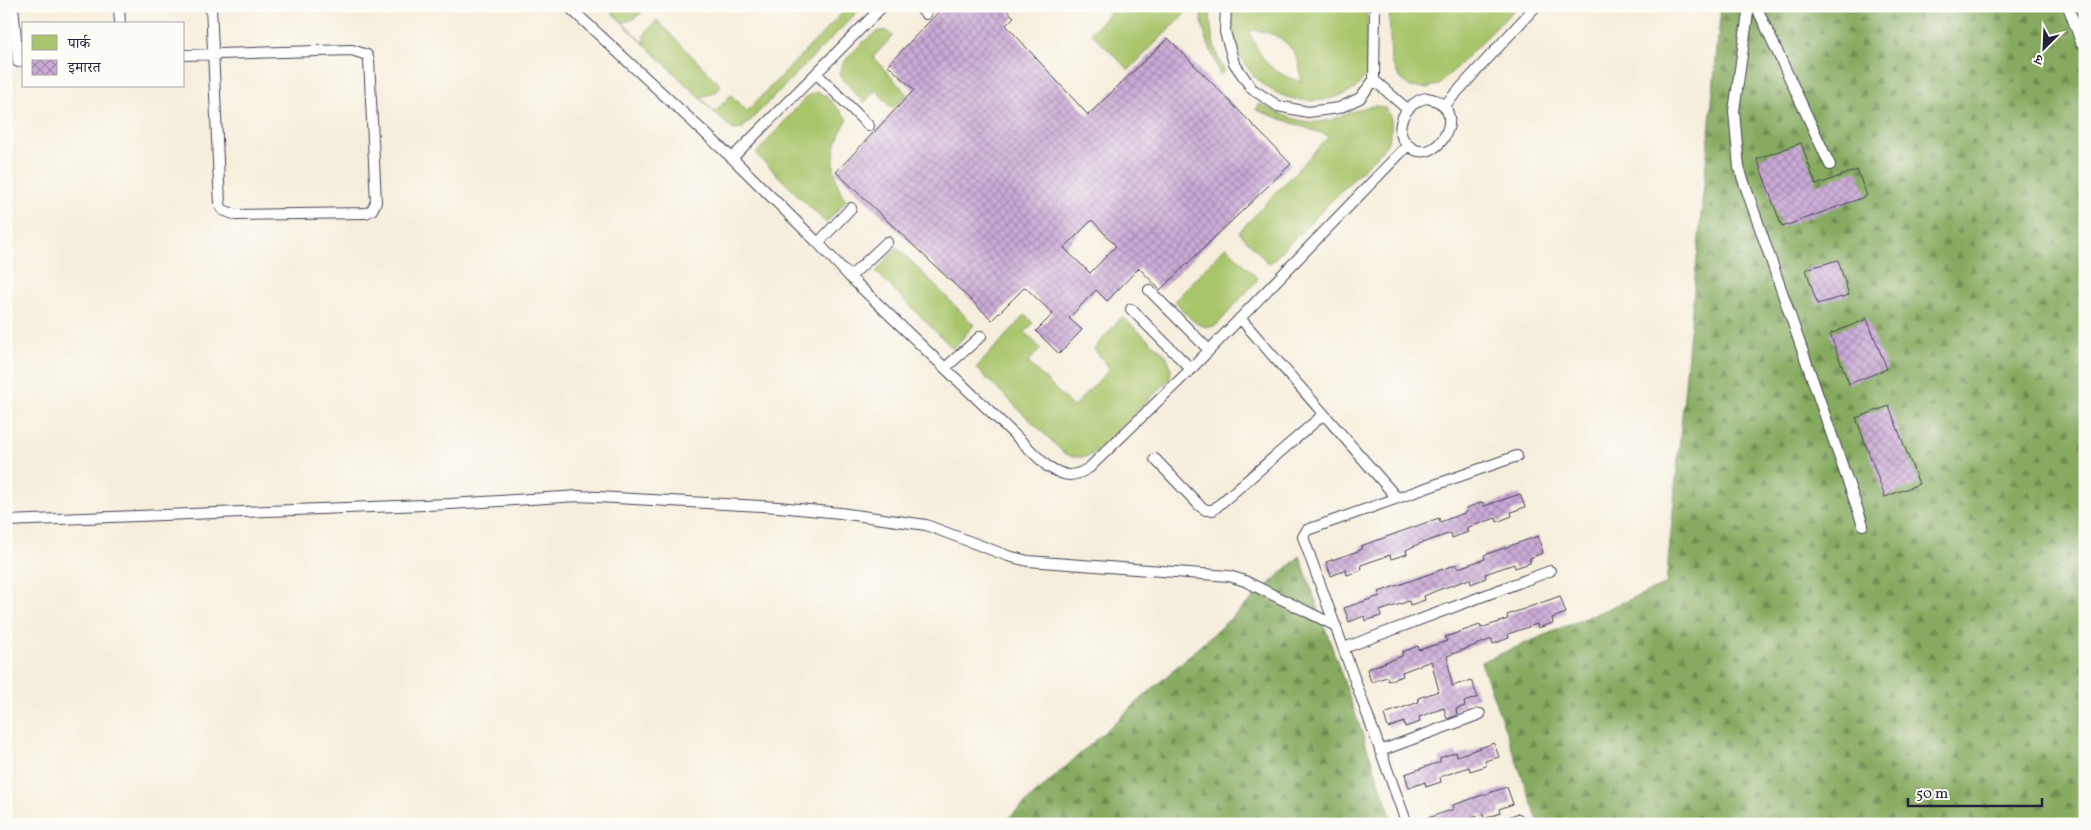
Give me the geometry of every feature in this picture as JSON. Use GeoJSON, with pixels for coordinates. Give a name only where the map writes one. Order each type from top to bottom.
{"type":"FeatureCollection","features":[{"type":"Feature","properties":{"kind":"lane"},"geometry":{"type":"LineString","coordinates":[[6,64],[21,62],[13,6]]}},
{"type":"Feature","properties":{"kind":"lane"},"geometry":{"type":"LineString","coordinates":[[119,6],[120,22]]}},
{"type":"Feature","properties":{"kind":"lane"},"geometry":{"type":"LineString","coordinates":[[185,55],[213,54],[352,50],[367,55],[370,60],[376,202],[372,210],[366,213],[236,215],[223,210],[220,205],[213,54],[212,6]]}},
{"type":"Feature","properties":{"kind":"lane"},"geometry":{"type":"LineString","coordinates":[[568,6],[732,158],[818,242],[850,277],[1046,466],[1062,475],[1077,475],[1089,468],[1209,350],[1408,145]]}},
{"type":"Feature","properties":{"kind":"lane"},"geometry":{"type":"LineString","coordinates":[[732,158],[883,6]]}},
{"type":"Feature","properties":{"kind":"lane"},"geometry":{"type":"LineString","coordinates":[[918,6],[926,14]]}},
{"type":"Feature","properties":{"kind":"lane"},"geometry":{"type":"LineString","coordinates":[[1226,6],[1225,32],[1234,63],[1252,89],[1278,106],[1308,112],[1339,108],[1360,98],[1374,80],[1375,6]]}},
{"type":"Feature","properties":{"kind":"lane"},"geometry":{"type":"LineString","coordinates":[[1444,106],[1536,6]]}},
{"type":"Feature","properties":{"kind":"lane"},"geometry":{"type":"LineString","coordinates":[[1750,6],[1734,111],[1739,168],[1863,525]]}},
{"type":"Feature","properties":{"kind":"lane"},"geometry":{"type":"LineString","coordinates":[[1756,6],[1830,165]]}},
{"type":"Feature","properties":{"kind":"lane"},"geometry":{"type":"LineString","coordinates":[[2068,6],[2081,42]]}},
{"type":"Feature","properties":{"kind":"lane"},"geometry":{"type":"LineString","coordinates":[[817,74],[869,126]]}},
{"type":"Feature","properties":{"kind":"lane"},"geometry":{"type":"LineString","coordinates":[[1374,80],[1407,108]]}},
{"type":"Feature","properties":{"kind":"lane"},"geometry":{"type":"LineString","coordinates":[[1426,98],[1439,102],[1444,106],[1449,122],[1444,139],[1431,149],[1423,150],[1408,145],[1401,132],[1403,116],[1407,108],[1419,99],[1426,98]]}},
{"type":"Feature","properties":{"kind":"lane"},"geometry":{"type":"LineString","coordinates":[[818,242],[851,208]]}},
{"type":"Feature","properties":{"kind":"lane"},"geometry":{"type":"LineString","coordinates":[[850,277],[887,242]]}},
{"type":"Feature","properties":{"kind":"lane"},"geometry":{"type":"LineString","coordinates":[[1149,290],[1209,350]]}},
{"type":"Feature","properties":{"kind":"lane"},"geometry":{"type":"LineString","coordinates":[[1131,309],[1190,369]]}},
{"type":"Feature","properties":{"kind":"lane"},"geometry":{"type":"LineString","coordinates":[[1240,318],[1397,498]]}},
{"type":"Feature","properties":{"kind":"lane"},"geometry":{"type":"LineString","coordinates":[[945,368],[981,336]]}},
{"type":"Feature","properties":{"kind":"lane"},"geometry":{"type":"LineString","coordinates":[[1155,459],[1200,506],[1206,510],[1213,510],[1324,414]]}},
{"type":"Feature","properties":{"kind":"lane"},"geometry":{"type":"LineString","coordinates":[[1407,824],[1336,626],[1303,542],[1304,533],[1517,456]]}},
{"type":"Feature","properties":{"kind":"lane"},"geometry":{"type":"LineString","coordinates":[[6,521],[450,504],[579,496],[778,507],[840,513],[926,525],[1008,556],[1028,561],[1229,576],[1336,626]]}},
{"type":"Feature","properties":{"kind":"lane"},"geometry":{"type":"LineString","coordinates":[[1344,648],[1550,571]]}},
{"type":"Feature","properties":{"kind":"lane"},"geometry":{"type":"LineString","coordinates":[[1380,751],[1480,714]]}},
{"type":"Feature","properties":{"kind":"lane"},"geometry":{"type":"LineString","coordinates":[[1506,824],[1518,820]]}},
{"type":"Feature","properties":{"kind":"green space"},"geometry":{"type":"Polygon","coordinates":[[[605,6],[641,6],[644,10],[639,15],[632,20],[622,22],[645,44],[644,35],[657,20],[721,86],[715,93],[700,97],[715,112],[731,95],[747,111],[849,6],[863,6],[742,129],[733,130],[605,6]]]}},
{"type":"Feature","properties":{"kind":"green space"},"geometry":{"type":"Polygon","coordinates":[[[1116,6],[1192,6],[1129,70],[1091,33],[1116,6]]]}},
{"type":"Feature","properties":{"kind":"green space"},"geometry":{"type":"Polygon","coordinates":[[[1199,6],[1210,6],[1213,40],[1225,71],[1220,75],[1205,35],[1199,6]]]}},
{"type":"Feature","properties":{"kind":"green space"},"geometry":{"type":"Polygon","coordinates":[[[1232,6],[1367,6],[1367,74],[1355,89],[1333,98],[1319,100],[1293,99],[1269,89],[1250,71],[1239,53],[1235,40],[1232,6]],[[1253,30],[1249,32],[1263,58],[1274,69],[1301,82],[1298,62],[1289,46],[1282,39],[1253,30]]]}},
{"type":"Feature","properties":{"kind":"green space"},"geometry":{"type":"Polygon","coordinates":[[[1389,6],[1518,6],[1439,85],[1425,88],[1410,87],[1399,77],[1391,62],[1389,6]]]}},
{"type":"Feature","properties":{"kind":"green space"},"geometry":{"type":"Polygon","coordinates":[[[1721,6],[2085,6],[2085,824],[1539,824],[1481,662],[1666,584],[1721,6]]]}},
{"type":"Feature","properties":{"kind":"green space"},"geometry":{"type":"Polygon","coordinates":[[[879,31],[886,31],[893,36],[873,57],[907,94],[892,109],[876,90],[864,103],[841,77],[840,71],[842,65],[854,51],[879,31]]]}},
{"type":"Feature","properties":{"kind":"green space"},"geometry":{"type":"Polygon","coordinates":[[[817,92],[826,96],[848,119],[838,139],[834,160],[834,170],[840,191],[846,201],[826,223],[756,154],[807,96],[817,92]]]}},
{"type":"Feature","properties":{"kind":"green space"},"geometry":{"type":"Polygon","coordinates":[[[1259,104],[1307,122],[1333,119],[1361,109],[1378,106],[1385,108],[1391,122],[1390,137],[1386,146],[1269,264],[1239,232],[1329,136],[1256,110],[1259,104]]]}},
{"type":"Feature","properties":{"kind":"green space"},"geometry":{"type":"Polygon","coordinates":[[[1226,246],[1258,279],[1217,325],[1204,326],[1193,321],[1175,301],[1226,246]]]}},
{"type":"Feature","properties":{"kind":"green space"},"geometry":{"type":"Polygon","coordinates":[[[897,247],[974,325],[953,349],[876,272],[897,247]]]}},
{"type":"Feature","properties":{"kind":"green space"},"geometry":{"type":"Polygon","coordinates":[[[1025,315],[1033,323],[1025,332],[1041,349],[1028,362],[1073,407],[1110,369],[1094,349],[1122,317],[1166,355],[1171,367],[1170,379],[1092,455],[1078,457],[1067,455],[976,368],[1025,315]]]}},
{"type":"Feature","properties":{"kind":"green space"},"geometry":{"type":"Polygon","coordinates":[[[1300,556],[1394,824],[1002,824],[1300,556]]]}},
{"type":"Feature","properties":{"kind":"building"},"geometry":{"type":"Polygon","coordinates":[[[944,6],[1002,6],[1014,17],[1006,25],[1088,115],[1168,38],[1291,164],[1160,290],[1139,268],[1107,301],[1096,290],[1069,318],[1082,330],[1059,354],[1036,331],[1053,314],[1025,287],[992,320],[836,172],[914,90],[888,65],[944,6]],[[1092,220],[1064,248],[1090,273],[1116,246],[1092,220]]]}},
{"type":"Feature","properties":{"kind":"building"},"geometry":{"type":"Polygon","coordinates":[[[1801,143],[1816,185],[1857,170],[1867,196],[1782,227],[1757,159],[1801,143]]]}},
{"type":"Feature","properties":{"kind":"building"},"geometry":{"type":"Polygon","coordinates":[[[1838,260],[1849,295],[1817,304],[1806,269],[1838,260]]]}},
{"type":"Feature","properties":{"kind":"building"},"geometry":{"type":"Polygon","coordinates":[[[1867,319],[1887,369],[1849,384],[1830,334],[1867,319]]]}},
{"type":"Feature","properties":{"kind":"building"},"geometry":{"type":"Polygon","coordinates":[[[1889,406],[1919,484],[1885,497],[1856,418],[1889,406]]]}},
{"type":"Feature","properties":{"kind":"building"},"geometry":{"type":"Polygon","coordinates":[[[1520,494],[1525,507],[1511,512],[1512,516],[1497,522],[1496,518],[1466,528],[1468,532],[1452,538],[1451,533],[1419,544],[1406,550],[1407,554],[1391,559],[1390,555],[1361,565],[1362,570],[1347,575],[1346,570],[1331,576],[1326,562],[1361,550],[1361,546],[1439,518],[1440,522],[1467,512],[1466,508],[1483,502],[1484,506],[1520,494]]]}},
{"type":"Feature","properties":{"kind":"building"},"geometry":{"type":"Polygon","coordinates":[[[1538,536],[1543,553],[1530,558],[1530,563],[1515,568],[1514,564],[1485,574],[1486,578],[1471,584],[1470,579],[1438,590],[1424,596],[1425,600],[1410,605],[1409,601],[1380,611],[1381,616],[1365,621],[1364,616],[1349,622],[1344,608],[1380,596],[1379,592],[1457,564],[1458,568],[1485,559],[1484,555],[1538,536]]]}},
{"type":"Feature","properties":{"kind":"building"},"geometry":{"type":"Polygon","coordinates":[[[1560,596],[1566,613],[1552,618],[1553,623],[1538,628],[1537,624],[1508,634],[1509,638],[1493,644],[1492,639],[1447,656],[1452,686],[1471,680],[1478,697],[1464,702],[1465,706],[1456,709],[1457,715],[1447,719],[1444,708],[1419,717],[1420,722],[1405,727],[1404,722],[1388,728],[1384,714],[1419,702],[1418,698],[1439,691],[1431,661],[1402,672],[1403,676],[1388,681],[1387,677],[1371,682],[1367,669],[1402,656],[1402,652],[1418,646],[1419,650],[1447,641],[1445,637],[1480,625],[1481,628],[1508,619],[1507,615],[1560,596]]]}},
{"type":"Feature","properties":{"kind":"building"},"geometry":{"type":"Polygon","coordinates":[[[1494,743],[1499,757],[1485,761],[1486,766],[1470,771],[1469,767],[1440,777],[1441,782],[1426,787],[1425,782],[1409,788],[1405,774],[1440,762],[1440,758],[1456,752],[1457,756],[1494,743]]]}},
{"type":"Feature","properties":{"kind":"building"},"geometry":{"type":"Polygon","coordinates":[[[1507,787],[1513,804],[1499,809],[1500,813],[1484,819],[1483,814],[1456,824],[1420,824],[1419,821],[1454,809],[1453,805],[1507,787]]]}}]}
